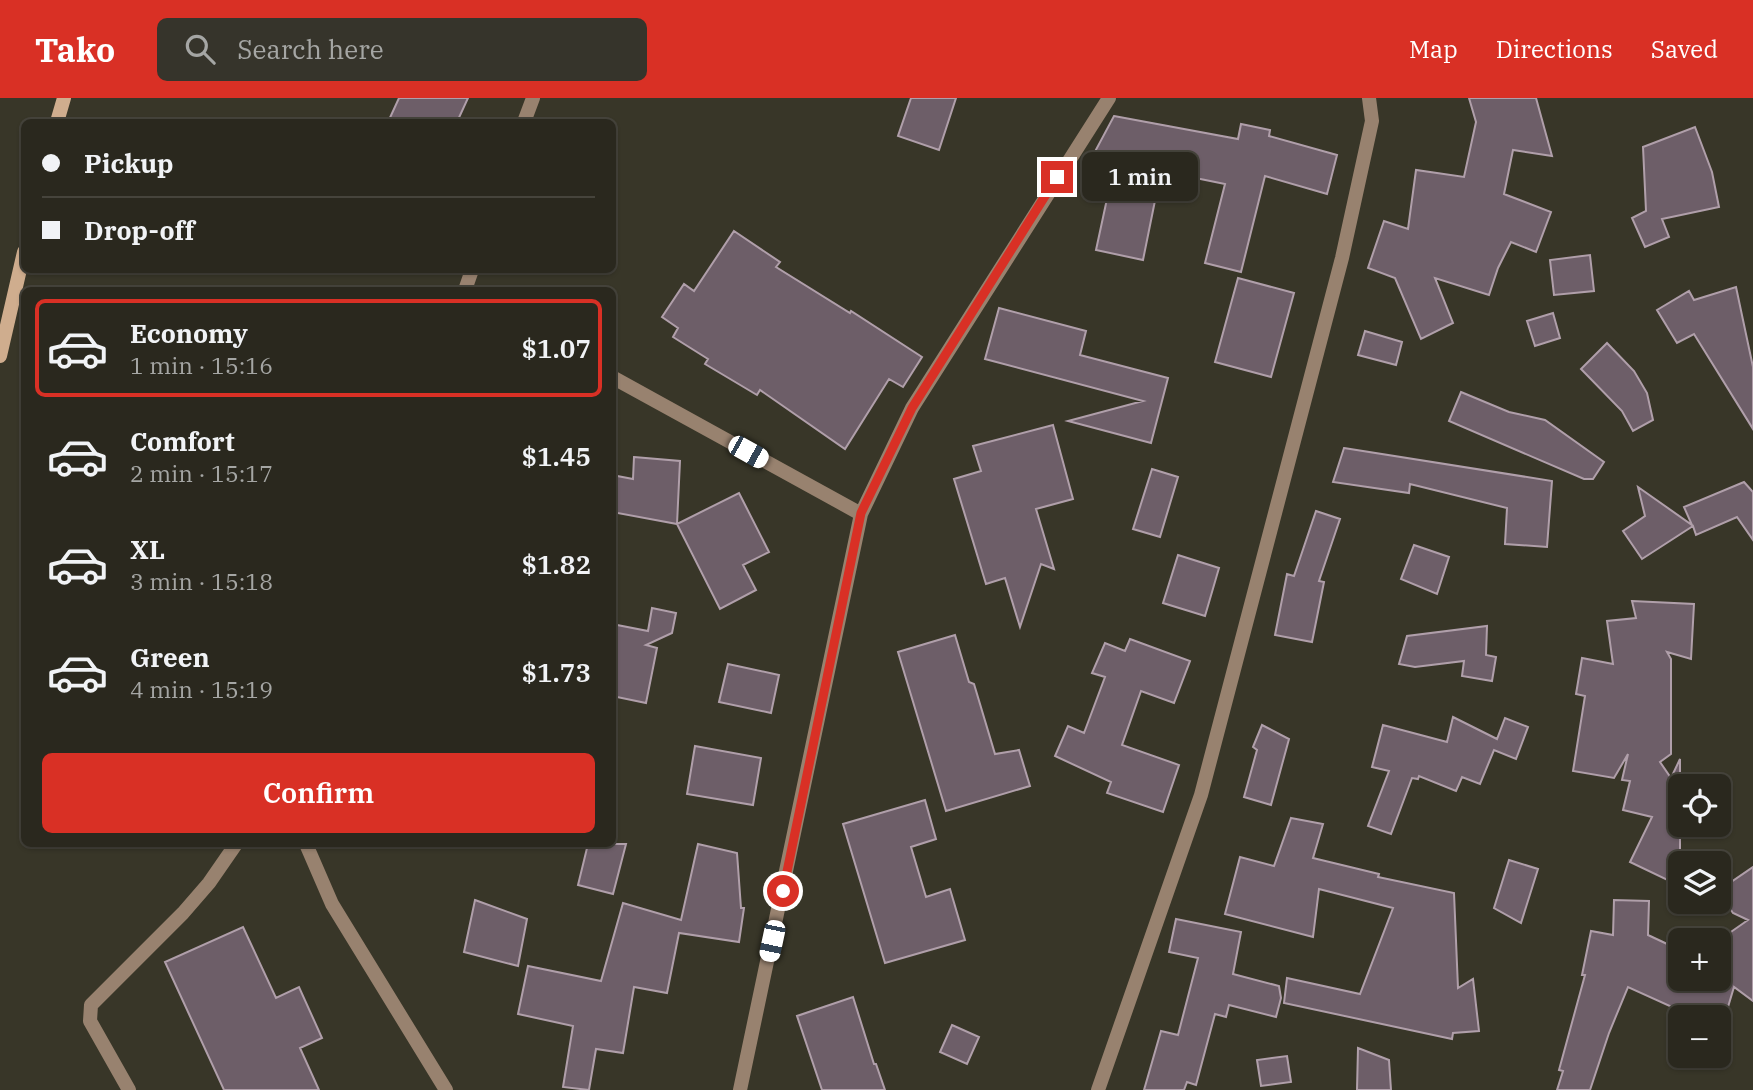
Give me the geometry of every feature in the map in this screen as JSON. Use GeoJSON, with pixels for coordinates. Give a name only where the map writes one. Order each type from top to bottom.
{"type":"FeatureCollection","features":[{"type":"Feature","properties":{"kind":"street"},"geometry":{"type":"LineString","coordinates":[[58,119],[64,98]]}},
{"type":"Feature","properties":{"kind":"street"},"geometry":{"type":"LineString","coordinates":[[525,119],[533,98]]}},
{"type":"Feature","properties":{"kind":"street"},"geometry":{"type":"LineString","coordinates":[[740,1090],[861,513],[912,408],[1109,98]]}},
{"type":"Feature","properties":{"kind":"street"},"geometry":{"type":"LineString","coordinates":[[1098,1090],[1201,795],[1342,258],[1372,121],[1369,98]]}},
{"type":"Feature","properties":{"kind":"street"},"geometry":{"type":"LineString","coordinates":[[0,356],[21,265]]}},
{"type":"Feature","properties":{"kind":"street"},"geometry":{"type":"LineString","coordinates":[[616,379],[861,513]]}},
{"type":"Feature","properties":{"kind":"street"},"geometry":{"type":"LineString","coordinates":[[129,1090],[90,1021],[90,1004],[183,913],[209,883],[234,847]]}},
{"type":"Feature","properties":{"kind":"street"},"geometry":{"type":"LineString","coordinates":[[307,847],[332,904],[446,1090]]}},
{"type":"Feature","properties":{"kind":"building"},"geometry":{"type":"Polygon","coordinates":[[[399,98],[468,98],[458,119],[389,119],[399,98]]]}},
{"type":"Feature","properties":{"kind":"building"},"geometry":{"type":"Polygon","coordinates":[[[911,98],[956,98],[939,150],[898,136],[911,98]]]}},
{"type":"Feature","properties":{"kind":"building"},"geometry":{"type":"Polygon","coordinates":[[[1469,98],[1536,98],[1552,156],[1513,150],[1504,194],[1551,212],[1536,252],[1511,242],[1489,295],[1435,278],[1453,323],[1421,339],[1395,278],[1368,268],[1384,221],[1408,229],[1416,170],[1464,177],[1476,122],[1469,98]]]}},
{"type":"Feature","properties":{"kind":"building"},"geometry":{"type":"Polygon","coordinates":[[[1114,116],[1238,139],[1241,124],[1270,130],[1269,136],[1337,155],[1327,194],[1265,176],[1241,272],[1205,263],[1225,184],[1161,171],[1143,260],[1096,250],[1113,171],[1091,159],[1114,116]]]}},
{"type":"Feature","properties":{"kind":"building"},"geometry":{"type":"Polygon","coordinates":[[[1695,127],[1712,172],[1719,207],[1662,219],[1669,237],[1645,247],[1632,218],[1646,211],[1643,147],[1695,127]]]}},
{"type":"Feature","properties":{"kind":"building"},"geometry":{"type":"Polygon","coordinates":[[[734,231],[780,262],[776,267],[922,357],[903,387],[889,379],[845,449],[760,390],[757,395],[705,364],[708,359],[673,337],[678,328],[662,317],[684,284],[694,291],[734,231]]]}},
{"type":"Feature","properties":{"kind":"building"},"geometry":{"type":"Polygon","coordinates":[[[1590,255],[1594,291],[1554,295],[1550,260],[1590,255]]]}},
{"type":"Feature","properties":{"kind":"building"},"geometry":{"type":"Polygon","coordinates":[[[1238,278],[1294,293],[1271,377],[1215,362],[1238,278]]]}},
{"type":"Feature","properties":{"kind":"building"},"geometry":{"type":"Polygon","coordinates":[[[1736,287],[1753,367],[1753,429],[1694,334],[1677,343],[1657,310],[1689,291],[1694,300],[1736,287]]]}},
{"type":"Feature","properties":{"kind":"building"},"geometry":{"type":"Polygon","coordinates":[[[999,308],[1086,331],[1080,355],[1168,378],[1151,443],[1068,421],[1143,401],[985,359],[999,308]]]}},
{"type":"Feature","properties":{"kind":"building"},"geometry":{"type":"Polygon","coordinates":[[[1553,313],[1560,338],[1535,346],[1527,321],[1553,313]]]}},
{"type":"Feature","properties":{"kind":"building"},"geometry":{"type":"Polygon","coordinates":[[[1365,331],[1402,342],[1396,365],[1358,355],[1365,331]]]}},
{"type":"Feature","properties":{"kind":"building"},"geometry":{"type":"Polygon","coordinates":[[[1607,343],[1634,371],[1647,393],[1653,420],[1633,431],[1622,411],[1581,369],[1607,343]]]}},
{"type":"Feature","properties":{"kind":"building"},"geometry":{"type":"Polygon","coordinates":[[[1461,392],[1509,412],[1545,420],[1604,462],[1593,479],[1584,479],[1449,421],[1461,392]]]}},
{"type":"Feature","properties":{"kind":"building"},"geometry":{"type":"Polygon","coordinates":[[[1053,425],[1073,499],[1036,509],[1054,569],[1041,564],[1020,627],[1005,578],[986,584],[954,479],[981,471],[973,446],[1053,425]]]}},
{"type":"Feature","properties":{"kind":"building"},"geometry":{"type":"Polygon","coordinates":[[[1344,448],[1552,481],[1547,547],[1505,544],[1507,508],[1410,484],[1409,493],[1333,482],[1344,448]]]}},
{"type":"Feature","properties":{"kind":"building"},"geometry":{"type":"Polygon","coordinates":[[[634,457],[680,461],[677,524],[616,513],[616,476],[633,479],[634,457]]]}},
{"type":"Feature","properties":{"kind":"building"},"geometry":{"type":"Polygon","coordinates":[[[1152,469],[1178,477],[1160,537],[1133,529],[1152,469]]]}},
{"type":"Feature","properties":{"kind":"building"},"geometry":{"type":"Polygon","coordinates":[[[1744,482],[1753,492],[1753,540],[1737,517],[1696,535],[1693,526],[1642,559],[1623,531],[1645,516],[1638,487],[1692,525],[1684,507],[1744,482]]]}},
{"type":"Feature","properties":{"kind":"building"},"geometry":{"type":"Polygon","coordinates":[[[739,493],[769,552],[743,565],[756,590],[720,609],[677,524],[739,493]]]}},
{"type":"Feature","properties":{"kind":"building"},"geometry":{"type":"Polygon","coordinates":[[[1316,511],[1340,519],[1319,581],[1324,582],[1312,642],[1275,635],[1287,574],[1294,576],[1316,511]]]}},
{"type":"Feature","properties":{"kind":"building"},"geometry":{"type":"Polygon","coordinates":[[[1414,545],[1449,557],[1437,594],[1401,579],[1414,545]]]}},
{"type":"Feature","properties":{"kind":"building"},"geometry":{"type":"Polygon","coordinates":[[[1178,555],[1219,568],[1205,616],[1163,603],[1178,555]]]}},
{"type":"Feature","properties":{"kind":"building"},"geometry":{"type":"Polygon","coordinates":[[[1632,601],[1694,604],[1691,659],[1667,652],[1671,659],[1671,754],[1660,762],[1668,774],[1668,837],[1680,837],[1680,851],[1668,851],[1668,880],[1630,862],[1652,817],[1623,810],[1630,781],[1622,780],[1628,754],[1614,778],[1573,771],[1585,696],[1576,694],[1582,658],[1613,664],[1607,621],[1636,618],[1632,601]]]}},
{"type":"Feature","properties":{"kind":"building"},"geometry":{"type":"Polygon","coordinates":[[[652,608],[676,613],[672,633],[646,645],[657,648],[646,703],[616,697],[616,625],[648,631],[652,608]]]}},
{"type":"Feature","properties":{"kind":"building"},"geometry":{"type":"Polygon","coordinates":[[[1487,626],[1486,655],[1496,657],[1492,681],[1462,676],[1464,661],[1415,667],[1399,664],[1407,636],[1487,626]]]}},
{"type":"Feature","properties":{"kind":"building"},"geometry":{"type":"Polygon","coordinates":[[[955,635],[969,682],[974,684],[995,754],[1019,750],[1030,786],[946,811],[898,652],[955,635]]]}},
{"type":"Feature","properties":{"kind":"building"},"geometry":{"type":"Polygon","coordinates":[[[1130,639],[1190,661],[1174,703],[1141,691],[1122,745],[1179,765],[1163,812],[1107,793],[1111,782],[1055,756],[1068,726],[1084,733],[1105,677],[1092,673],[1105,643],[1125,651],[1130,639]]]}},
{"type":"Feature","properties":{"kind":"building"},"geometry":{"type":"Polygon","coordinates":[[[728,664],[779,675],[771,713],[719,702],[728,664]]]}},
{"type":"Feature","properties":{"kind":"building"},"geometry":{"type":"Polygon","coordinates":[[[1453,717],[1497,739],[1505,718],[1528,727],[1516,759],[1494,750],[1480,784],[1462,777],[1456,791],[1419,776],[1418,779],[1412,778],[1391,834],[1368,826],[1389,771],[1372,767],[1383,725],[1447,742],[1453,717]]]}},
{"type":"Feature","properties":{"kind":"building"},"geometry":{"type":"Polygon","coordinates":[[[1262,725],[1289,739],[1271,805],[1244,797],[1257,750],[1253,747],[1262,725]]]}},
{"type":"Feature","properties":{"kind":"building"},"geometry":{"type":"Polygon","coordinates":[[[695,746],[761,758],[753,805],[687,794],[695,746]]]}},
{"type":"Feature","properties":{"kind":"building"},"geometry":{"type":"Polygon","coordinates":[[[1680,759],[1680,774],[1673,774],[1680,759]]]}},
{"type":"Feature","properties":{"kind":"building"},"geometry":{"type":"Polygon","coordinates":[[[925,800],[936,839],[911,847],[926,897],[950,889],[965,940],[885,963],[843,824],[925,800]]]}},
{"type":"Feature","properties":{"kind":"building"},"geometry":{"type":"Polygon","coordinates":[[[1291,818],[1323,824],[1313,858],[1379,874],[1378,877],[1454,893],[1458,988],[1473,979],[1479,1031],[1453,1033],[1452,1039],[1284,1003],[1287,978],[1360,994],[1393,908],[1319,889],[1313,937],[1225,914],[1240,857],[1274,866],[1291,818]]]}},
{"type":"Feature","properties":{"kind":"building"},"geometry":{"type":"Polygon","coordinates":[[[616,844],[626,844],[613,894],[578,885],[587,847],[616,847],[616,844]]]}},
{"type":"Feature","properties":{"kind":"building"},"geometry":{"type":"Polygon","coordinates":[[[698,844],[737,853],[741,908],[744,908],[739,942],[679,933],[667,993],[634,987],[623,1053],[596,1049],[589,1090],[563,1087],[573,1026],[518,1014],[528,966],[601,981],[623,903],[681,920],[698,844]]]}},
{"type":"Feature","properties":{"kind":"building"},"geometry":{"type":"Polygon","coordinates":[[[1509,860],[1538,869],[1521,923],[1494,908],[1509,860]]]}},
{"type":"Feature","properties":{"kind":"building"},"geometry":{"type":"Polygon","coordinates":[[[1753,867],[1753,1001],[1734,987],[1729,1005],[1668,1005],[1628,987],[1590,1090],[1557,1090],[1563,1071],[1559,1070],[1585,975],[1582,975],[1591,931],[1613,935],[1614,900],[1649,901],[1648,935],[1668,944],[1668,991],[1731,991],[1731,932],[1748,920],[1731,910],[1731,882],[1753,867]]]}},
{"type":"Feature","properties":{"kind":"building"},"geometry":{"type":"Polygon","coordinates":[[[475,900],[527,919],[518,966],[464,952],[475,900]]]}},
{"type":"Feature","properties":{"kind":"building"},"geometry":{"type":"Polygon","coordinates":[[[1176,919],[1241,932],[1233,974],[1279,986],[1281,998],[1276,1017],[1229,1005],[1226,1017],[1215,1014],[1196,1085],[1187,1082],[1184,1090],[1144,1090],[1161,1031],[1178,1035],[1198,958],[1169,952],[1176,919]]]}},
{"type":"Feature","properties":{"kind":"building"},"geometry":{"type":"Polygon","coordinates":[[[243,927],[276,998],[299,987],[322,1038],[300,1048],[319,1090],[224,1090],[165,962],[243,927]]]}},
{"type":"Feature","properties":{"kind":"building"},"geometry":{"type":"Polygon","coordinates":[[[853,997],[885,1090],[822,1090],[797,1016],[853,997]]]}},
{"type":"Feature","properties":{"kind":"building"},"geometry":{"type":"Polygon","coordinates":[[[952,1025],[979,1037],[967,1064],[940,1052],[952,1025]]]}},
{"type":"Feature","properties":{"kind":"building"},"geometry":{"type":"Polygon","coordinates":[[[1358,1048],[1389,1060],[1391,1090],[1357,1090],[1358,1048]]]}},
{"type":"Feature","properties":{"kind":"building"},"geometry":{"type":"Polygon","coordinates":[[[1287,1056],[1291,1082],[1261,1086],[1257,1060],[1287,1056]]]}},
{"type":"Feature","properties":{"kind":"route"},"geometry":{"type":"LineString","coordinates":[[783,891],[861,513],[912,408],[1057,177]]}}]}
